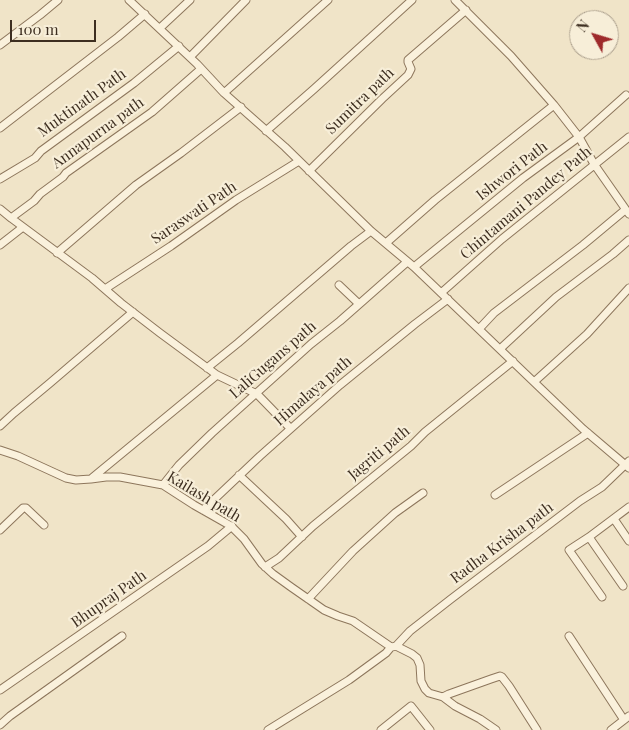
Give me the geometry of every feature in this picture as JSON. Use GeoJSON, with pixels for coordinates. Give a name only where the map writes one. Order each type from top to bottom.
{"type":"FeatureCollection","features":[{"type":"Feature","properties":{"kind":"street"},"geometry":{"type":"LineString","coordinates":[[0,46],[58,0]]}},
{"type":"Feature","properties":{"kind":"street"},"geometry":{"type":"LineString","coordinates":[[129,0],[179,46],[224,93],[299,160],[371,231],[414,267],[588,433],[628,464]]}},
{"type":"Feature","properties":{"kind":"street"},"geometry":{"type":"LineString","coordinates":[[160,28],[190,0]]}},
{"type":"Feature","properties":{"kind":"street"},"geometry":{"type":"LineString","coordinates":[[190,57],[246,0]]}},
{"type":"Feature","properties":{"kind":"street"},"geometry":{"type":"LineString","coordinates":[[224,93],[328,0]]}},
{"type":"Feature","properties":{"kind":"street"},"geometry":{"type":"LineString","coordinates":[[266,131],[412,0]]}},
{"type":"Feature","properties":{"kind":"street"},"geometry":{"type":"LineString","coordinates":[[455,0],[528,74],[554,105],[579,137],[594,164],[627,212],[494,313],[479,328]]}},
{"type":"Feature","properties":{"kind":"street","name":"Sumitra path"},"geometry":{"type":"LineString","coordinates":[[309,171],[382,98],[408,75],[411,69],[408,60],[466,10]]}},
{"type":"Feature","properties":{"kind":"street"},"geometry":{"type":"LineString","coordinates":[[0,128],[145,14]]}},
{"type":"Feature","properties":{"kind":"street","name":"Muktinath Path"},"geometry":{"type":"LineString","coordinates":[[0,179],[35,158],[41,151],[134,83],[179,46]]}},
{"type":"Feature","properties":{"kind":"street","name":"Annapurna path"},"geometry":{"type":"LineString","coordinates":[[10,218],[34,201],[66,173],[152,112],[201,69]]}},
{"type":"Feature","properties":{"kind":"street","name":"Ishwori Path"},"geometry":{"type":"LineString","coordinates":[[414,267],[523,178],[579,137],[626,95]]}},
{"type":"Feature","properties":{"kind":"street"},"geometry":{"type":"LineString","coordinates":[[386,243],[435,200],[554,105]]}},
{"type":"Feature","properties":{"kind":"street"},"geometry":{"type":"LineString","coordinates":[[57,253],[136,184],[181,153],[240,107]]}},
{"type":"Feature","properties":{"kind":"street","name":"Chintamani Pandey Path"},"geometry":{"type":"LineString","coordinates":[[441,293],[502,239],[629,137]]}},
{"type":"Feature","properties":{"kind":"street","name":"Saraswati Path"},"geometry":{"type":"LineString","coordinates":[[105,289],[236,200],[299,160]]}},
{"type":"Feature","properties":{"kind":"street"},"geometry":{"type":"LineString","coordinates":[[0,208],[10,218],[92,278],[133,312],[207,368],[217,375],[257,394],[290,428]]}},
{"type":"Feature","properties":{"kind":"street"},"geometry":{"type":"LineString","coordinates":[[0,245],[23,227]]}},
{"type":"Feature","properties":{"kind":"street"},"geometry":{"type":"LineString","coordinates":[[207,368],[371,231]]}},
{"type":"Feature","properties":{"kind":"street"},"geometry":{"type":"LineString","coordinates":[[500,349],[556,297],[629,240]]}},
{"type":"Feature","properties":{"kind":"street","name":"LaliGugans path"},"geometry":{"type":"LineString","coordinates":[[163,485],[194,450],[311,344],[407,262]]}},
{"type":"Feature","properties":{"kind":"street"},"geometry":{"type":"LineString","coordinates":[[339,286],[359,304]]}},
{"type":"Feature","properties":{"kind":"street"},"geometry":{"type":"LineString","coordinates":[[534,382],[587,334],[629,288]]}},
{"type":"Feature","properties":{"kind":"street","name":"Himalaya path"},"geometry":{"type":"LineString","coordinates":[[203,510],[290,428],[377,354],[448,299]]}},
{"type":"Feature","properties":{"kind":"street"},"geometry":{"type":"LineString","coordinates":[[0,426],[133,312]]}},
{"type":"Feature","properties":{"kind":"street","name":"Jagriti path"},"geometry":{"type":"LineString","coordinates":[[265,567],[411,446],[425,432],[513,361]]}},
{"type":"Feature","properties":{"kind":"street"},"geometry":{"type":"LineString","coordinates":[[91,479],[217,375]]}},
{"type":"Feature","properties":{"kind":"street"},"geometry":{"type":"LineString","coordinates":[[495,495],[588,433]]}},
{"type":"Feature","properties":{"kind":"street","name":"Kailash path"},"geometry":{"type":"LineString","coordinates":[[0,450],[18,456],[66,478],[76,480],[120,477],[163,485],[232,526],[265,567],[324,610],[353,621],[394,647],[412,654],[417,658],[420,666],[421,681],[425,689],[429,693],[444,697]]}},
{"type":"Feature","properties":{"kind":"street","name":"Radha Krisha path"},"geometry":{"type":"LineString","coordinates":[[268,730],[349,680],[386,653],[410,631],[580,501],[602,487],[628,464]]}},
{"type":"Feature","properties":{"kind":"street"},"geometry":{"type":"LineString","coordinates":[[239,475],[286,519],[302,537]]}},
{"type":"Feature","properties":{"kind":"street"},"geometry":{"type":"LineString","coordinates":[[308,599],[353,550],[395,513],[423,492]]}},
{"type":"Feature","properties":{"kind":"street"},"geometry":{"type":"LineString","coordinates":[[0,530],[24,508],[44,525]]}},
{"type":"Feature","properties":{"kind":"street"},"geometry":{"type":"LineString","coordinates":[[602,597],[569,550],[629,508]]}},
{"type":"Feature","properties":{"kind":"street"},"geometry":{"type":"LineString","coordinates":[[614,519],[629,541]]}},
{"type":"Feature","properties":{"kind":"street","name":"Bhupraj Path"},"geometry":{"type":"LineString","coordinates":[[0,690],[208,546],[232,526]]}},
{"type":"Feature","properties":{"kind":"street"},"geometry":{"type":"LineString","coordinates":[[589,537],[623,586]]}},
{"type":"Feature","properties":{"kind":"street"},"geometry":{"type":"LineString","coordinates":[[0,725],[122,636]]}},
{"type":"Feature","properties":{"kind":"street"},"geometry":{"type":"LineString","coordinates":[[569,636],[626,718],[611,730]]}},
{"type":"Feature","properties":{"kind":"street"},"geometry":{"type":"LineString","coordinates":[[496,730],[482,720],[455,706],[444,697],[500,676],[509,686],[537,730]]}},
{"type":"Feature","properties":{"kind":"street"},"geometry":{"type":"LineString","coordinates":[[381,730],[411,706],[430,730]]}}]}
